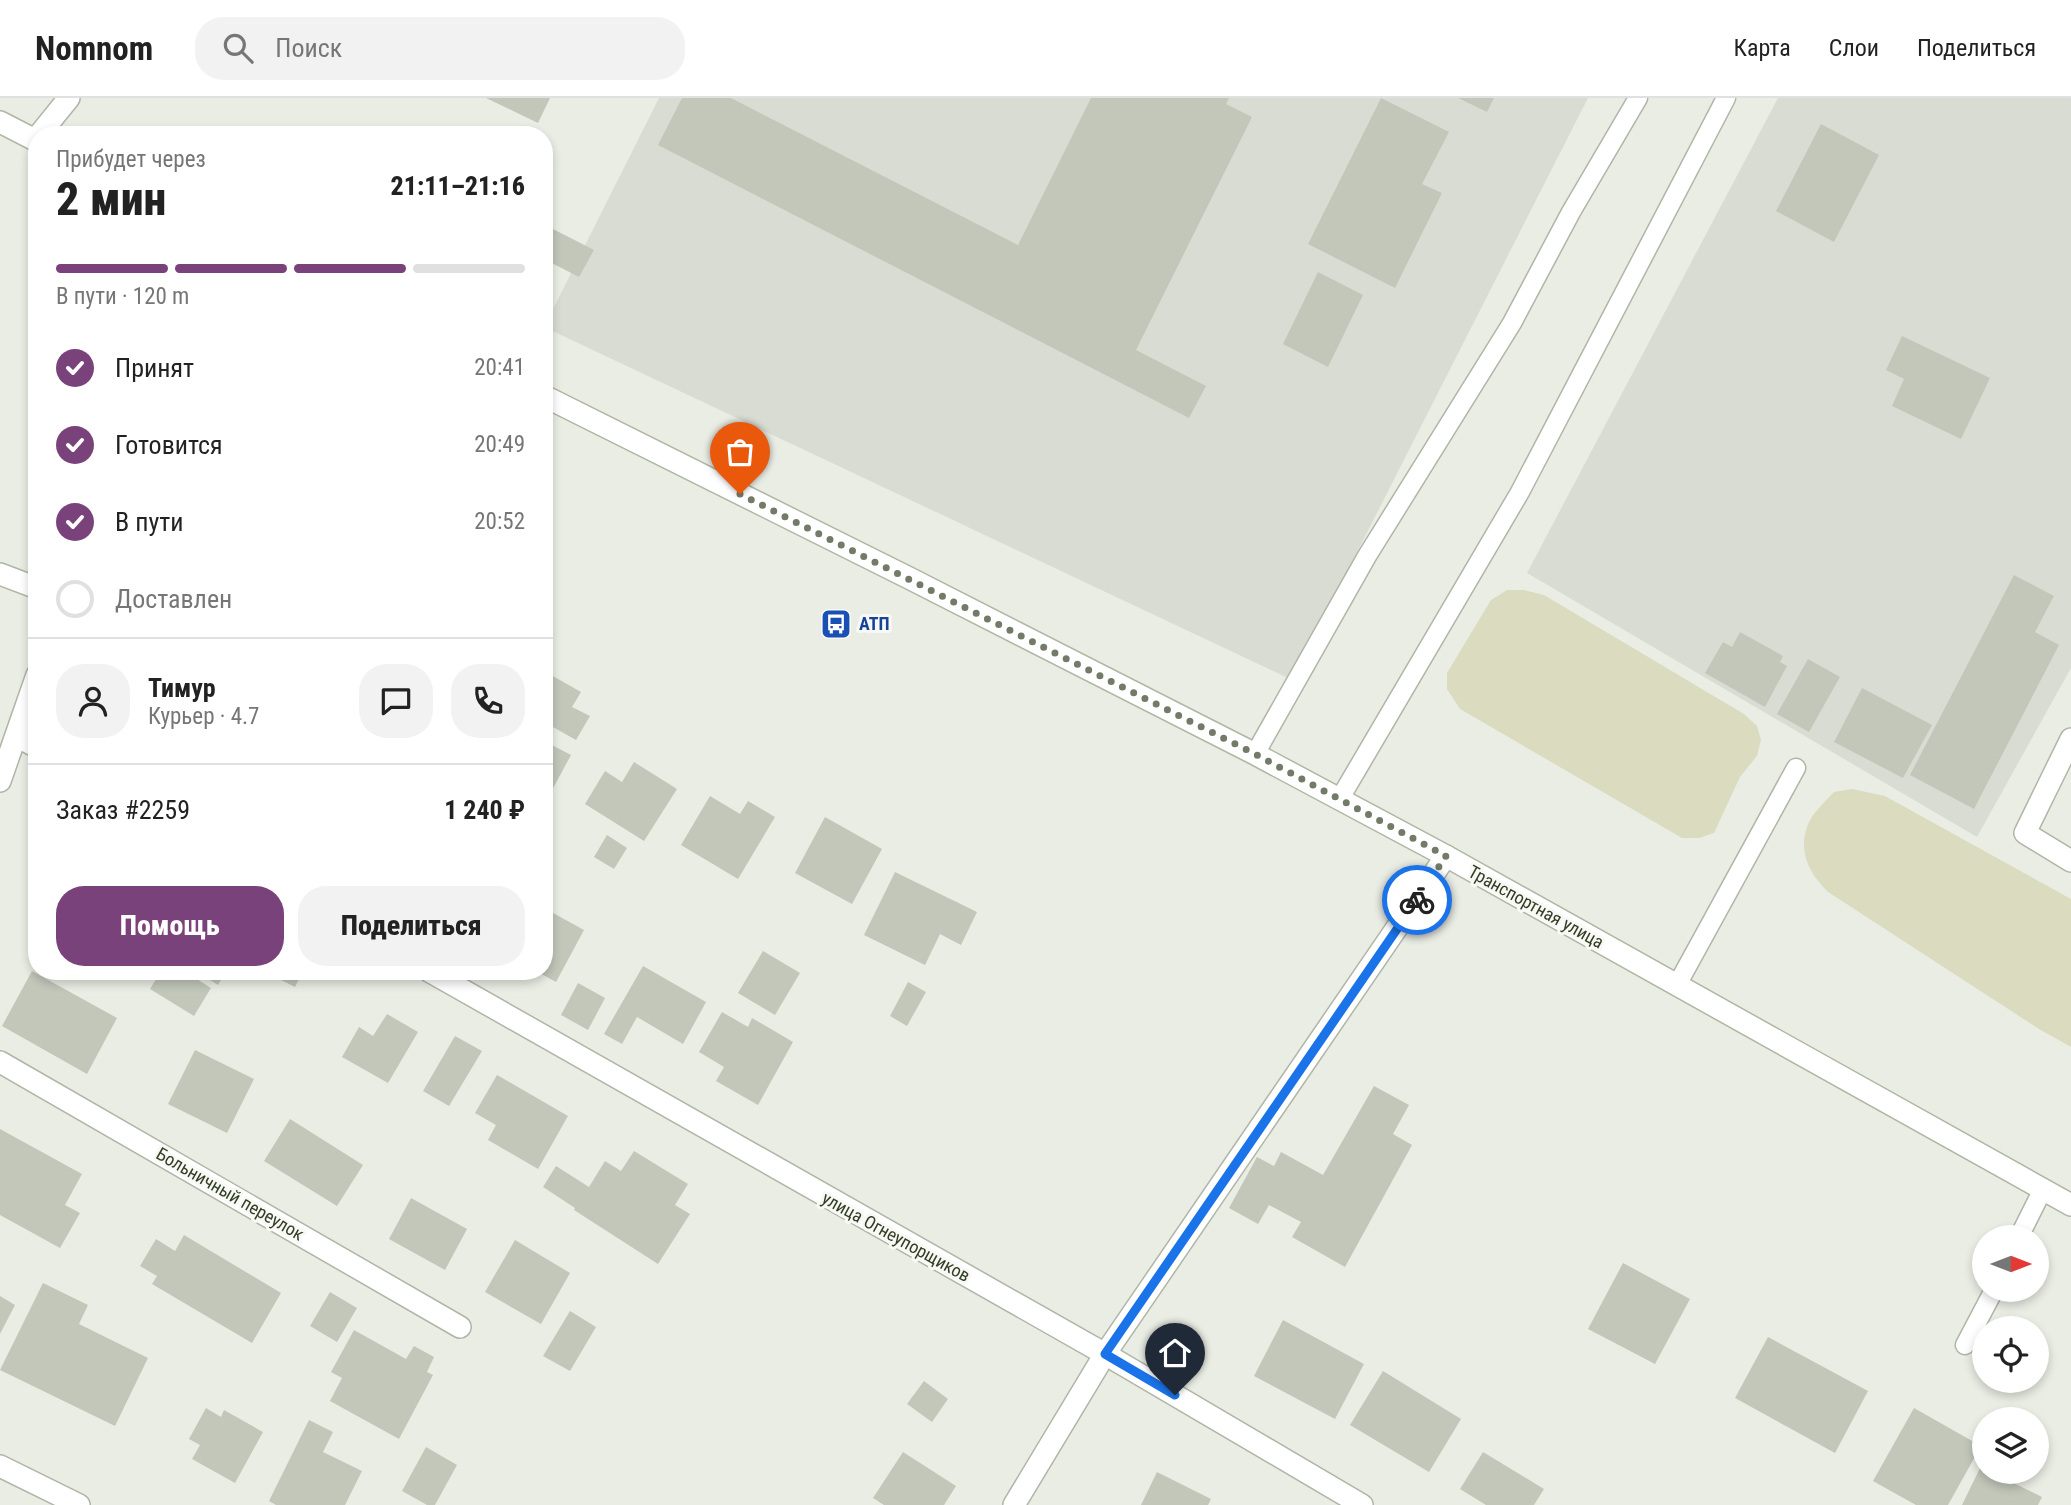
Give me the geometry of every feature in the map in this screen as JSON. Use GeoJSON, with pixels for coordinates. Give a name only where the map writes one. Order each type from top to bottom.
{"type":"FeatureCollection","features":[{"type":"Feature","properties":{"kind":"street"},"geometry":{"type":"LineString","coordinates":[[47,126],[69,98]]}},
{"type":"Feature","properties":{"kind":"street"},"geometry":{"type":"LineString","coordinates":[[0,122],[28,134]]}},
{"type":"Feature","properties":{"kind":"street","name":"Транспортная улица"},"geometry":{"type":"LineString","coordinates":[[553,400],[1255,754],[1446,856],[2071,1205]]}},
{"type":"Feature","properties":{"kind":"street"},"geometry":{"type":"LineString","coordinates":[[0,574],[28,585]]}},
{"type":"Feature","properties":{"kind":"street"},"geometry":{"type":"LineString","coordinates":[[0,781],[28,701]]}},
{"type":"Feature","properties":{"kind":"street"},"geometry":{"type":"LineString","coordinates":[[16,736],[28,742]]}},
{"type":"Feature","properties":{"kind":"street"},"geometry":{"type":"LineString","coordinates":[[2071,739],[2025,833],[2071,861]]}},
{"type":"Feature","properties":{"kind":"street"},"geometry":{"type":"LineString","coordinates":[[1014,1505],[1105,1354],[1446,856]]}},
{"type":"Feature","properties":{"kind":"street","name":"улица Огнеупорщиков"},"geometry":{"type":"LineString","coordinates":[[445,980],[1105,1354],[1362,1505]]}},
{"type":"Feature","properties":{"kind":"street","name":"Больничный переулок"},"geometry":{"type":"LineString","coordinates":[[0,1062],[460,1327]]}},
{"type":"Feature","properties":{"kind":"street"},"geometry":{"type":"LineString","coordinates":[[0,1466],[79,1505]]}},
{"type":"Feature","properties":{"kind":"lane"},"geometry":{"type":"LineString","coordinates":[[1255,754],[1367,556],[1512,323],[1571,212],[1638,98]]}},
{"type":"Feature","properties":{"kind":"lane"},"geometry":{"type":"LineString","coordinates":[[1339,800],[1520,492],[1726,98]]}},
{"type":"Feature","properties":{"kind":"lane"},"geometry":{"type":"LineString","coordinates":[[1676,985],[1796,768]]}},
{"type":"Feature","properties":{"kind":"lane"},"geometry":{"type":"LineString","coordinates":[[2026,1225],[2043,1189]]}},
{"type":"Feature","properties":{"kind":"lane"},"geometry":{"type":"LineString","coordinates":[[1965,1345],[1988,1302]]}},
{"type":"Feature","properties":{"kind":"shaded area"},"geometry":{"type":"Polygon","coordinates":[[[659,98],[1588,98],[1292,680],[553,331],[553,309],[659,98]]]}},
{"type":"Feature","properties":{"kind":"shaded area"},"geometry":{"type":"Polygon","coordinates":[[[1778,98],[2071,98],[2071,668],[1977,837],[1527,573],[1778,98]]]}},
{"type":"Feature","properties":{"kind":"green space"},"geometry":{"type":"Polygon","coordinates":[[[1507,590],[1524,590],[1544,595],[1744,714],[1757,726],[1761,740],[1757,756],[1740,777],[1714,833],[1699,838],[1682,838],[1460,709],[1447,689],[1447,673],[1491,600],[1507,590]]]}},
{"type":"Feature","properties":{"kind":"green space"},"geometry":{"type":"Polygon","coordinates":[[[1852,789],[1885,796],[2071,899],[2071,1047],[1828,892],[1822,885],[1807,862],[1804,846],[1807,827],[1815,813],[1834,792],[1852,789]]]}},
{"type":"Feature","properties":{"kind":"building"},"geometry":{"type":"Polygon","coordinates":[[[486,98],[550,98],[538,123],[486,98]]]}},
{"type":"Feature","properties":{"kind":"building"},"geometry":{"type":"Polygon","coordinates":[[[682,98],[731,98],[1018,245],[1091,98],[1229,98],[1226,104],[1252,117],[1136,350],[1206,386],[1189,418],[658,145],[682,98]]]}},
{"type":"Feature","properties":{"kind":"building"},"geometry":{"type":"Polygon","coordinates":[[[1381,98],[1449,132],[1422,184],[1442,193],[1395,288],[1308,244],[1381,98]]]}},
{"type":"Feature","properties":{"kind":"building"},"geometry":{"type":"Polygon","coordinates":[[[1458,98],[1494,98],[1487,112],[1458,98]]]}},
{"type":"Feature","properties":{"kind":"building"},"geometry":{"type":"Polygon","coordinates":[[[1821,124],[1879,155],[1834,242],[1776,211],[1821,124]]]}},
{"type":"Feature","properties":{"kind":"building"},"geometry":{"type":"Polygon","coordinates":[[[553,229],[594,250],[579,277],[553,264],[553,229]]]}},
{"type":"Feature","properties":{"kind":"building"},"geometry":{"type":"Polygon","coordinates":[[[1318,272],[1363,295],[1328,367],[1283,344],[1318,272]]]}},
{"type":"Feature","properties":{"kind":"building"},"geometry":{"type":"Polygon","coordinates":[[[1902,336],[1990,378],[1961,439],[1892,406],[1904,379],[1886,370],[1902,336]]]}},
{"type":"Feature","properties":{"kind":"building"},"geometry":{"type":"Polygon","coordinates":[[[2014,575],[2054,596],[2035,632],[2059,645],[1974,809],[1910,775],[2014,575]]]}},
{"type":"Feature","properties":{"kind":"building"},"geometry":{"type":"Polygon","coordinates":[[[1740,632],[1783,656],[1780,662],[1787,666],[1765,707],[1705,673],[1723,642],[1732,647],[1740,632]]]}},
{"type":"Feature","properties":{"kind":"building"},"geometry":{"type":"Polygon","coordinates":[[[1808,659],[1840,677],[1809,732],[1777,714],[1808,659]]]}},
{"type":"Feature","properties":{"kind":"building"},"geometry":{"type":"Polygon","coordinates":[[[553,676],[581,692],[572,707],[590,716],[576,740],[553,727],[553,676]]]}},
{"type":"Feature","properties":{"kind":"building"},"geometry":{"type":"Polygon","coordinates":[[[1862,688],[1932,725],[1903,778],[1834,742],[1862,688]]]}},
{"type":"Feature","properties":{"kind":"building"},"geometry":{"type":"Polygon","coordinates":[[[553,746],[571,755],[553,788],[553,746]]]}},
{"type":"Feature","properties":{"kind":"building"},"geometry":{"type":"Polygon","coordinates":[[[634,762],[677,789],[644,841],[585,804],[605,771],[622,782],[634,762]]]}},
{"type":"Feature","properties":{"kind":"building"},"geometry":{"type":"Polygon","coordinates":[[[710,796],[740,814],[748,801],[775,817],[738,879],[681,845],[710,796]]]}},
{"type":"Feature","properties":{"kind":"building"},"geometry":{"type":"Polygon","coordinates":[[[825,817],[882,849],[852,904],[795,873],[825,817]]]}},
{"type":"Feature","properties":{"kind":"building"},"geometry":{"type":"Polygon","coordinates":[[[607,835],[627,848],[614,869],[594,857],[607,835]]]}},
{"type":"Feature","properties":{"kind":"building"},"geometry":{"type":"Polygon","coordinates":[[[895,872],[977,912],[961,945],[940,934],[925,965],[864,935],[895,872]]]}},
{"type":"Feature","properties":{"kind":"building"},"geometry":{"type":"Polygon","coordinates":[[[553,913],[584,930],[556,982],[552,980],[553,913]]]}},
{"type":"Feature","properties":{"kind":"building"},"geometry":{"type":"Polygon","coordinates":[[[763,951],[800,973],[775,1015],[738,993],[763,951]]]}},
{"type":"Feature","properties":{"kind":"building"},"geometry":{"type":"Polygon","coordinates":[[[643,966],[706,1002],[683,1044],[637,1017],[622,1044],[604,1034],[643,966]]]}},
{"type":"Feature","properties":{"kind":"building"},"geometry":{"type":"Polygon","coordinates":[[[28,978],[48,980],[117,1018],[87,1074],[2,1026],[28,978]]]}},
{"type":"Feature","properties":{"kind":"building"},"geometry":{"type":"Polygon","coordinates":[[[156,980],[198,980],[211,988],[194,1016],[150,989],[156,980]]]}},
{"type":"Feature","properties":{"kind":"building"},"geometry":{"type":"Polygon","coordinates":[[[281,980],[298,980],[295,987],[281,980]]]}},
{"type":"Feature","properties":{"kind":"building"},"geometry":{"type":"Polygon","coordinates":[[[908,982],[926,992],[907,1026],[890,1016],[908,982]]]}},
{"type":"Feature","properties":{"kind":"building"},"geometry":{"type":"Polygon","coordinates":[[[578,983],[605,998],[588,1030],[561,1015],[578,983]]]}},
{"type":"Feature","properties":{"kind":"building"},"geometry":{"type":"Polygon","coordinates":[[[722,1012],[748,1027],[752,1018],[793,1042],[758,1105],[716,1081],[724,1067],[699,1052],[722,1012]]]}},
{"type":"Feature","properties":{"kind":"building"},"geometry":{"type":"Polygon","coordinates":[[[387,1014],[418,1032],[388,1083],[342,1057],[359,1027],[373,1036],[387,1014]]]}},
{"type":"Feature","properties":{"kind":"building"},"geometry":{"type":"Polygon","coordinates":[[[455,1036],[482,1051],[449,1106],[423,1091],[455,1036]]]}},
{"type":"Feature","properties":{"kind":"building"},"geometry":{"type":"Polygon","coordinates":[[[195,1050],[254,1079],[227,1133],[168,1104],[195,1050]]]}},
{"type":"Feature","properties":{"kind":"building"},"geometry":{"type":"Polygon","coordinates":[[[497,1075],[568,1116],[538,1169],[488,1140],[496,1125],[475,1113],[497,1075]]]}},
{"type":"Feature","properties":{"kind":"building"},"geometry":{"type":"Polygon","coordinates":[[[1374,1086],[1409,1105],[1393,1134],[1412,1145],[1345,1267],[1292,1237],[1301,1222],[1269,1205],[1258,1224],[1229,1208],[1257,1157],[1274,1166],[1281,1152],[1323,1175],[1374,1086]]]}},
{"type":"Feature","properties":{"kind":"building"},"geometry":{"type":"Polygon","coordinates":[[[290,1119],[363,1165],[337,1206],[264,1161],[290,1119]]]}},
{"type":"Feature","properties":{"kind":"building"},"geometry":{"type":"Polygon","coordinates":[[[0,1129],[82,1174],[65,1205],[80,1213],[60,1248],[0,1215],[0,1129]]]}},
{"type":"Feature","properties":{"kind":"building"},"geometry":{"type":"Polygon","coordinates":[[[634,1151],[688,1184],[675,1205],[690,1214],[658,1264],[543,1187],[556,1166],[589,1187],[605,1161],[621,1171],[634,1151]]]}},
{"type":"Feature","properties":{"kind":"building"},"geometry":{"type":"Polygon","coordinates":[[[411,1198],[467,1229],[445,1270],[389,1239],[411,1198]]]}},
{"type":"Feature","properties":{"kind":"building"},"geometry":{"type":"Polygon","coordinates":[[[184,1235],[281,1293],[252,1343],[152,1284],[157,1276],[140,1266],[156,1239],[175,1251],[184,1235]]]}},
{"type":"Feature","properties":{"kind":"building"},"geometry":{"type":"Polygon","coordinates":[[[515,1240],[570,1273],[541,1324],[485,1292],[515,1240]]]}},
{"type":"Feature","properties":{"kind":"building"},"geometry":{"type":"Polygon","coordinates":[[[1623,1263],[1690,1299],[1655,1364],[1588,1329],[1623,1263]]]}},
{"type":"Feature","properties":{"kind":"building"},"geometry":{"type":"Polygon","coordinates":[[[43,1283],[88,1305],[79,1324],[148,1358],[115,1426],[0,1370],[43,1283]]]}},
{"type":"Feature","properties":{"kind":"building"},"geometry":{"type":"Polygon","coordinates":[[[330,1292],[357,1308],[337,1342],[310,1326],[330,1292]]]}},
{"type":"Feature","properties":{"kind":"building"},"geometry":{"type":"Polygon","coordinates":[[[0,1296],[15,1305],[0,1334],[0,1296]]]}},
{"type":"Feature","properties":{"kind":"building"},"geometry":{"type":"Polygon","coordinates":[[[570,1311],[596,1327],[570,1371],[543,1356],[570,1311]]]}},
{"type":"Feature","properties":{"kind":"building"},"geometry":{"type":"Polygon","coordinates":[[[1283,1320],[1364,1364],[1335,1419],[1254,1376],[1283,1320]]]}},
{"type":"Feature","properties":{"kind":"building"},"geometry":{"type":"Polygon","coordinates":[[[354,1330],[406,1359],[414,1346],[434,1357],[427,1372],[433,1375],[399,1439],[330,1401],[342,1378],[331,1372],[354,1330]]]}},
{"type":"Feature","properties":{"kind":"building"},"geometry":{"type":"Polygon","coordinates":[[[1768,1337],[1868,1391],[1835,1453],[1735,1398],[1768,1337]]]}},
{"type":"Feature","properties":{"kind":"building"},"geometry":{"type":"Polygon","coordinates":[[[1383,1371],[1461,1419],[1429,1472],[1350,1425],[1383,1371]]]}},
{"type":"Feature","properties":{"kind":"building"},"geometry":{"type":"Polygon","coordinates":[[[924,1381],[948,1399],[932,1422],[907,1404],[924,1381]]]}},
{"type":"Feature","properties":{"kind":"building"},"geometry":{"type":"Polygon","coordinates":[[[206,1408],[221,1417],[224,1410],[263,1432],[235,1483],[192,1459],[200,1445],[189,1439],[206,1408]]]}},
{"type":"Feature","properties":{"kind":"building"},"geometry":{"type":"Polygon","coordinates":[[[1914,1408],[1972,1441],[1972,1462],[1948,1505],[1916,1505],[1873,1481],[1914,1408]]]}},
{"type":"Feature","properties":{"kind":"building"},"geometry":{"type":"Polygon","coordinates":[[[309,1420],[333,1432],[323,1452],[362,1471],[345,1505],[276,1505],[269,1501],[309,1420]]]}},
{"type":"Feature","properties":{"kind":"building"},"geometry":{"type":"Polygon","coordinates":[[[426,1447],[457,1465],[435,1505],[427,1505],[402,1491],[426,1447]]]}},
{"type":"Feature","properties":{"kind":"building"},"geometry":{"type":"Polygon","coordinates":[[[903,1452],[956,1486],[944,1505],[884,1505],[873,1498],[903,1452]]]}},
{"type":"Feature","properties":{"kind":"building"},"geometry":{"type":"Polygon","coordinates":[[[1483,1452],[1544,1489],[1534,1505],[1486,1505],[1460,1489],[1483,1452]]]}},
{"type":"Feature","properties":{"kind":"building"},"geometry":{"type":"Polygon","coordinates":[[[1157,1472],[1211,1499],[1208,1505],[1141,1505],[1157,1472]]]}},
{"type":"Feature","properties":{"kind":"building"},"geometry":{"type":"Polygon","coordinates":[[[1972,1484],[2015,1484],[2042,1497],[2038,1505],[1962,1505],[1972,1484]]]}},
{"type":"Feature","properties":{"kind":"way so far"},"geometry":{"type":"LineString","coordinates":[[740,494],[1255,754],[1446,856],[1417,900]]}},
{"type":"Feature","properties":{"kind":"place","name":"АТП"},"geometry":{"type":"Point","coordinates":[836,624]}},
{"type":"Feature","properties":{"kind":"route"},"geometry":{"type":"LineString","coordinates":[[1175,1395],[1105,1354],[1417,900]]}}]}
